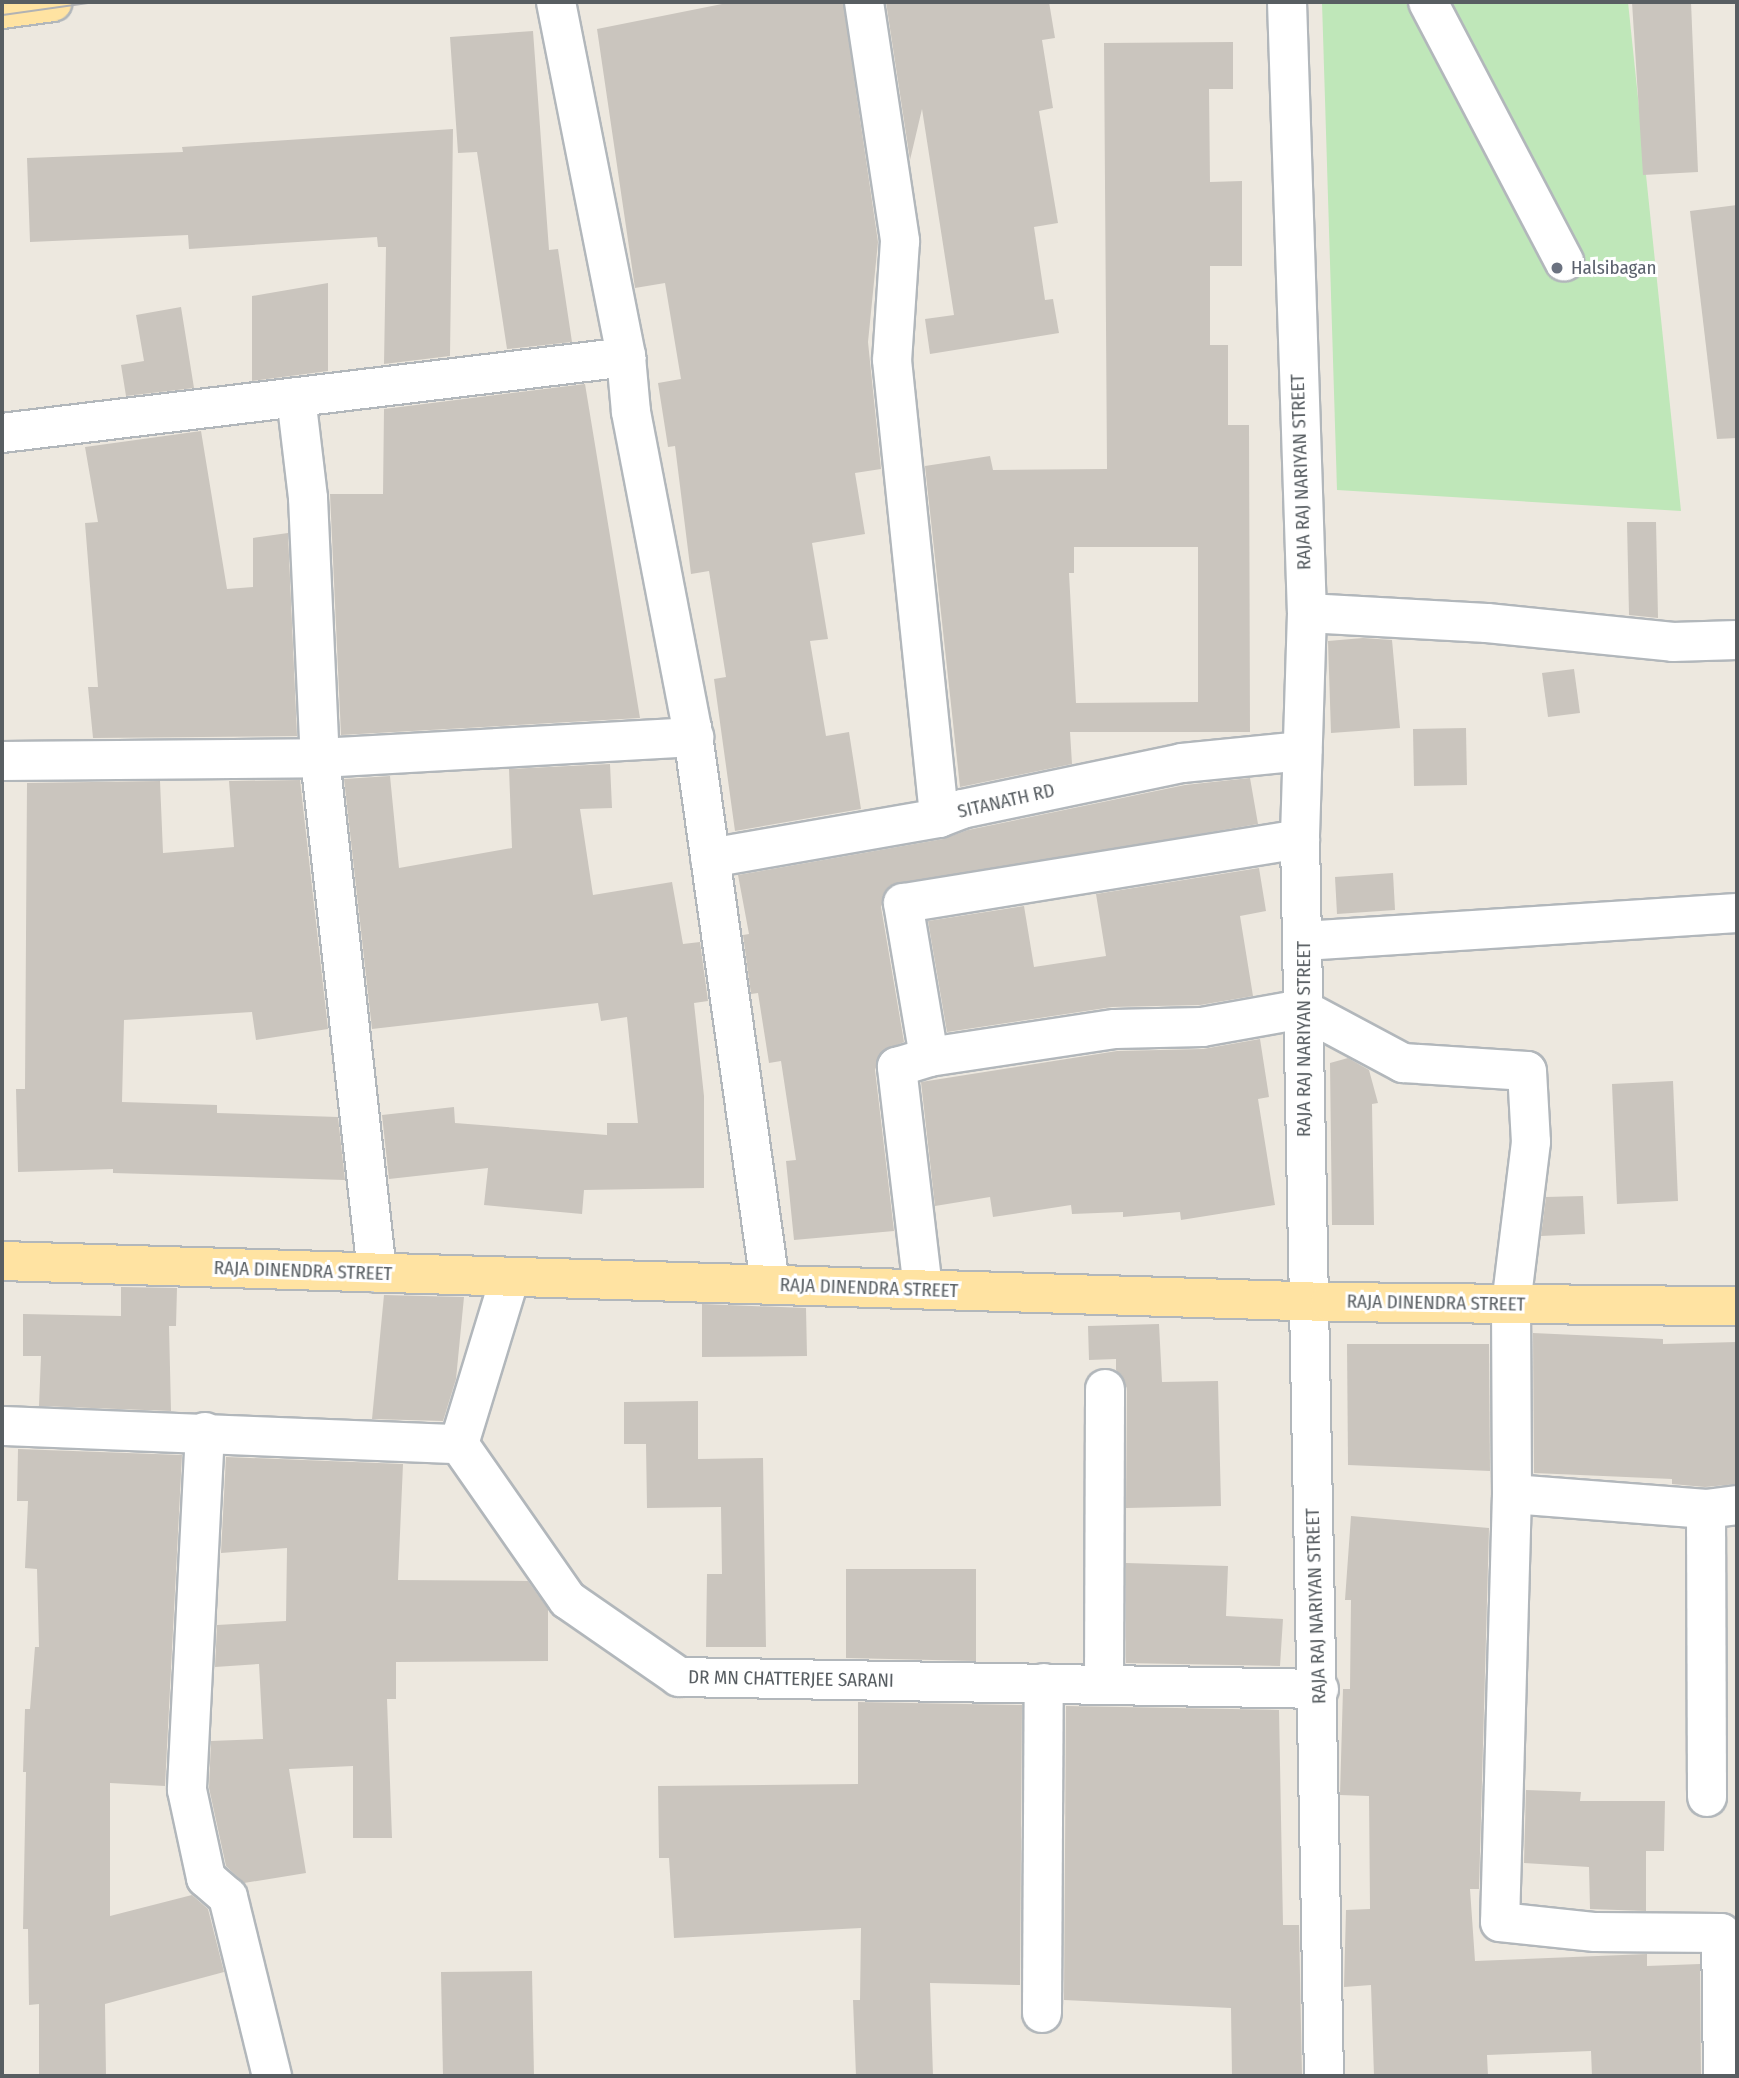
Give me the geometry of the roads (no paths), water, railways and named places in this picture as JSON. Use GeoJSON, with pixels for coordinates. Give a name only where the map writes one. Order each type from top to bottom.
{"type":"FeatureCollection","features":[{"type":"Feature","properties":{"kind":"main road"},"geometry":{"type":"LineString","coordinates":[[2,9],[53,2]]}},
{"type":"Feature","properties":{"kind":"main road","name":"RAJA DINENDRA STREET"},"geometry":{"type":"LineString","coordinates":[[2,1261],[1307,1301],[1737,1306]]}},
{"type":"Feature","properties":{"kind":"street"},"geometry":{"type":"LineString","coordinates":[[556,2],[626,357],[631,412],[694,737],[770,1284]]}},
{"type":"Feature","properties":{"kind":"street"},"geometry":{"type":"LineString","coordinates":[[864,2],[900,241],[892,360],[939,818]]}},
{"type":"Feature","properties":{"kind":"street","name":"RAJA RAJ NARIYAN STREET"},"geometry":{"type":"LineString","coordinates":[[1287,2],[1307,613],[1300,839],[1307,1301],[1319,1689],[1324,2076]]}},
{"type":"Feature","properties":{"kind":"street"},"geometry":{"type":"LineString","coordinates":[[1428,2],[1564,261]]}},
{"type":"Feature","properties":{"kind":"street"},"geometry":{"type":"LineString","coordinates":[[2,433],[626,357]]}},
{"type":"Feature","properties":{"kind":"street"},"geometry":{"type":"LineString","coordinates":[[296,397],[307,498],[320,758],[377,1273]]}},
{"type":"Feature","properties":{"kind":"street"},"geometry":{"type":"LineString","coordinates":[[1307,613],[1487,623],[1673,642],[1737,640]]}},
{"type":"Feature","properties":{"kind":"street"},"geometry":{"type":"LineString","coordinates":[[2,761],[320,758],[694,737]]}},
{"type":"Feature","properties":{"kind":"street","name":"SITANATH RD"},"geometry":{"type":"LineString","coordinates":[[710,858],[939,818],[962,809],[1182,763],[1302,751]]}},
{"type":"Feature","properties":{"kind":"street"},"geometry":{"type":"LineString","coordinates":[[929,1057],[903,903],[1300,839]]}},
{"type":"Feature","properties":{"kind":"street"},"geometry":{"type":"LineString","coordinates":[[1303,941],[1737,913]]}},
{"type":"Feature","properties":{"kind":"street"},"geometry":{"type":"LineString","coordinates":[[923,1289],[897,1067],[929,1057],[1115,1029],[1202,1027],[1302,1009],[1403,1063],[1527,1071],[1531,1142],[1511,1304],[1512,1494],[1500,1922],[1595,1932],[1721,1933],[1723,2076]]}},
{"type":"Feature","properties":{"kind":"street"},"geometry":{"type":"LineString","coordinates":[[2,1426],[459,1444],[509,1277]]}},
{"type":"Feature","properties":{"kind":"street"},"geometry":{"type":"LineString","coordinates":[[1104,1685],[1105,1389]]}},
{"type":"Feature","properties":{"kind":"street"},"geometry":{"type":"LineString","coordinates":[[205,1432],[187,1790],[206,1878],[228,1897],[272,2076]]}},
{"type":"Feature","properties":{"kind":"street","name":"DR MN CHATTERJEE SARANI"},"geometry":{"type":"LineString","coordinates":[[459,1444],[568,1600],[678,1677],[1319,1689]]}},
{"type":"Feature","properties":{"kind":"street"},"geometry":{"type":"LineString","coordinates":[[1512,1494],[1721,1507],[1706,1797]]}},
{"type":"Feature","properties":{"kind":"street"},"geometry":{"type":"LineString","coordinates":[[1042,2013],[1044,1683]]}},
{"type":"Feature","properties":{"kind":"tram line"},"geometry":{"type":"LineString","coordinates":[[2,15],[94,2]]}},
{"type":"Feature","properties":{"kind":"place","name":"Halsibagan"},"geometry":{"type":"Point","coordinates":[1557,268]}}]}
